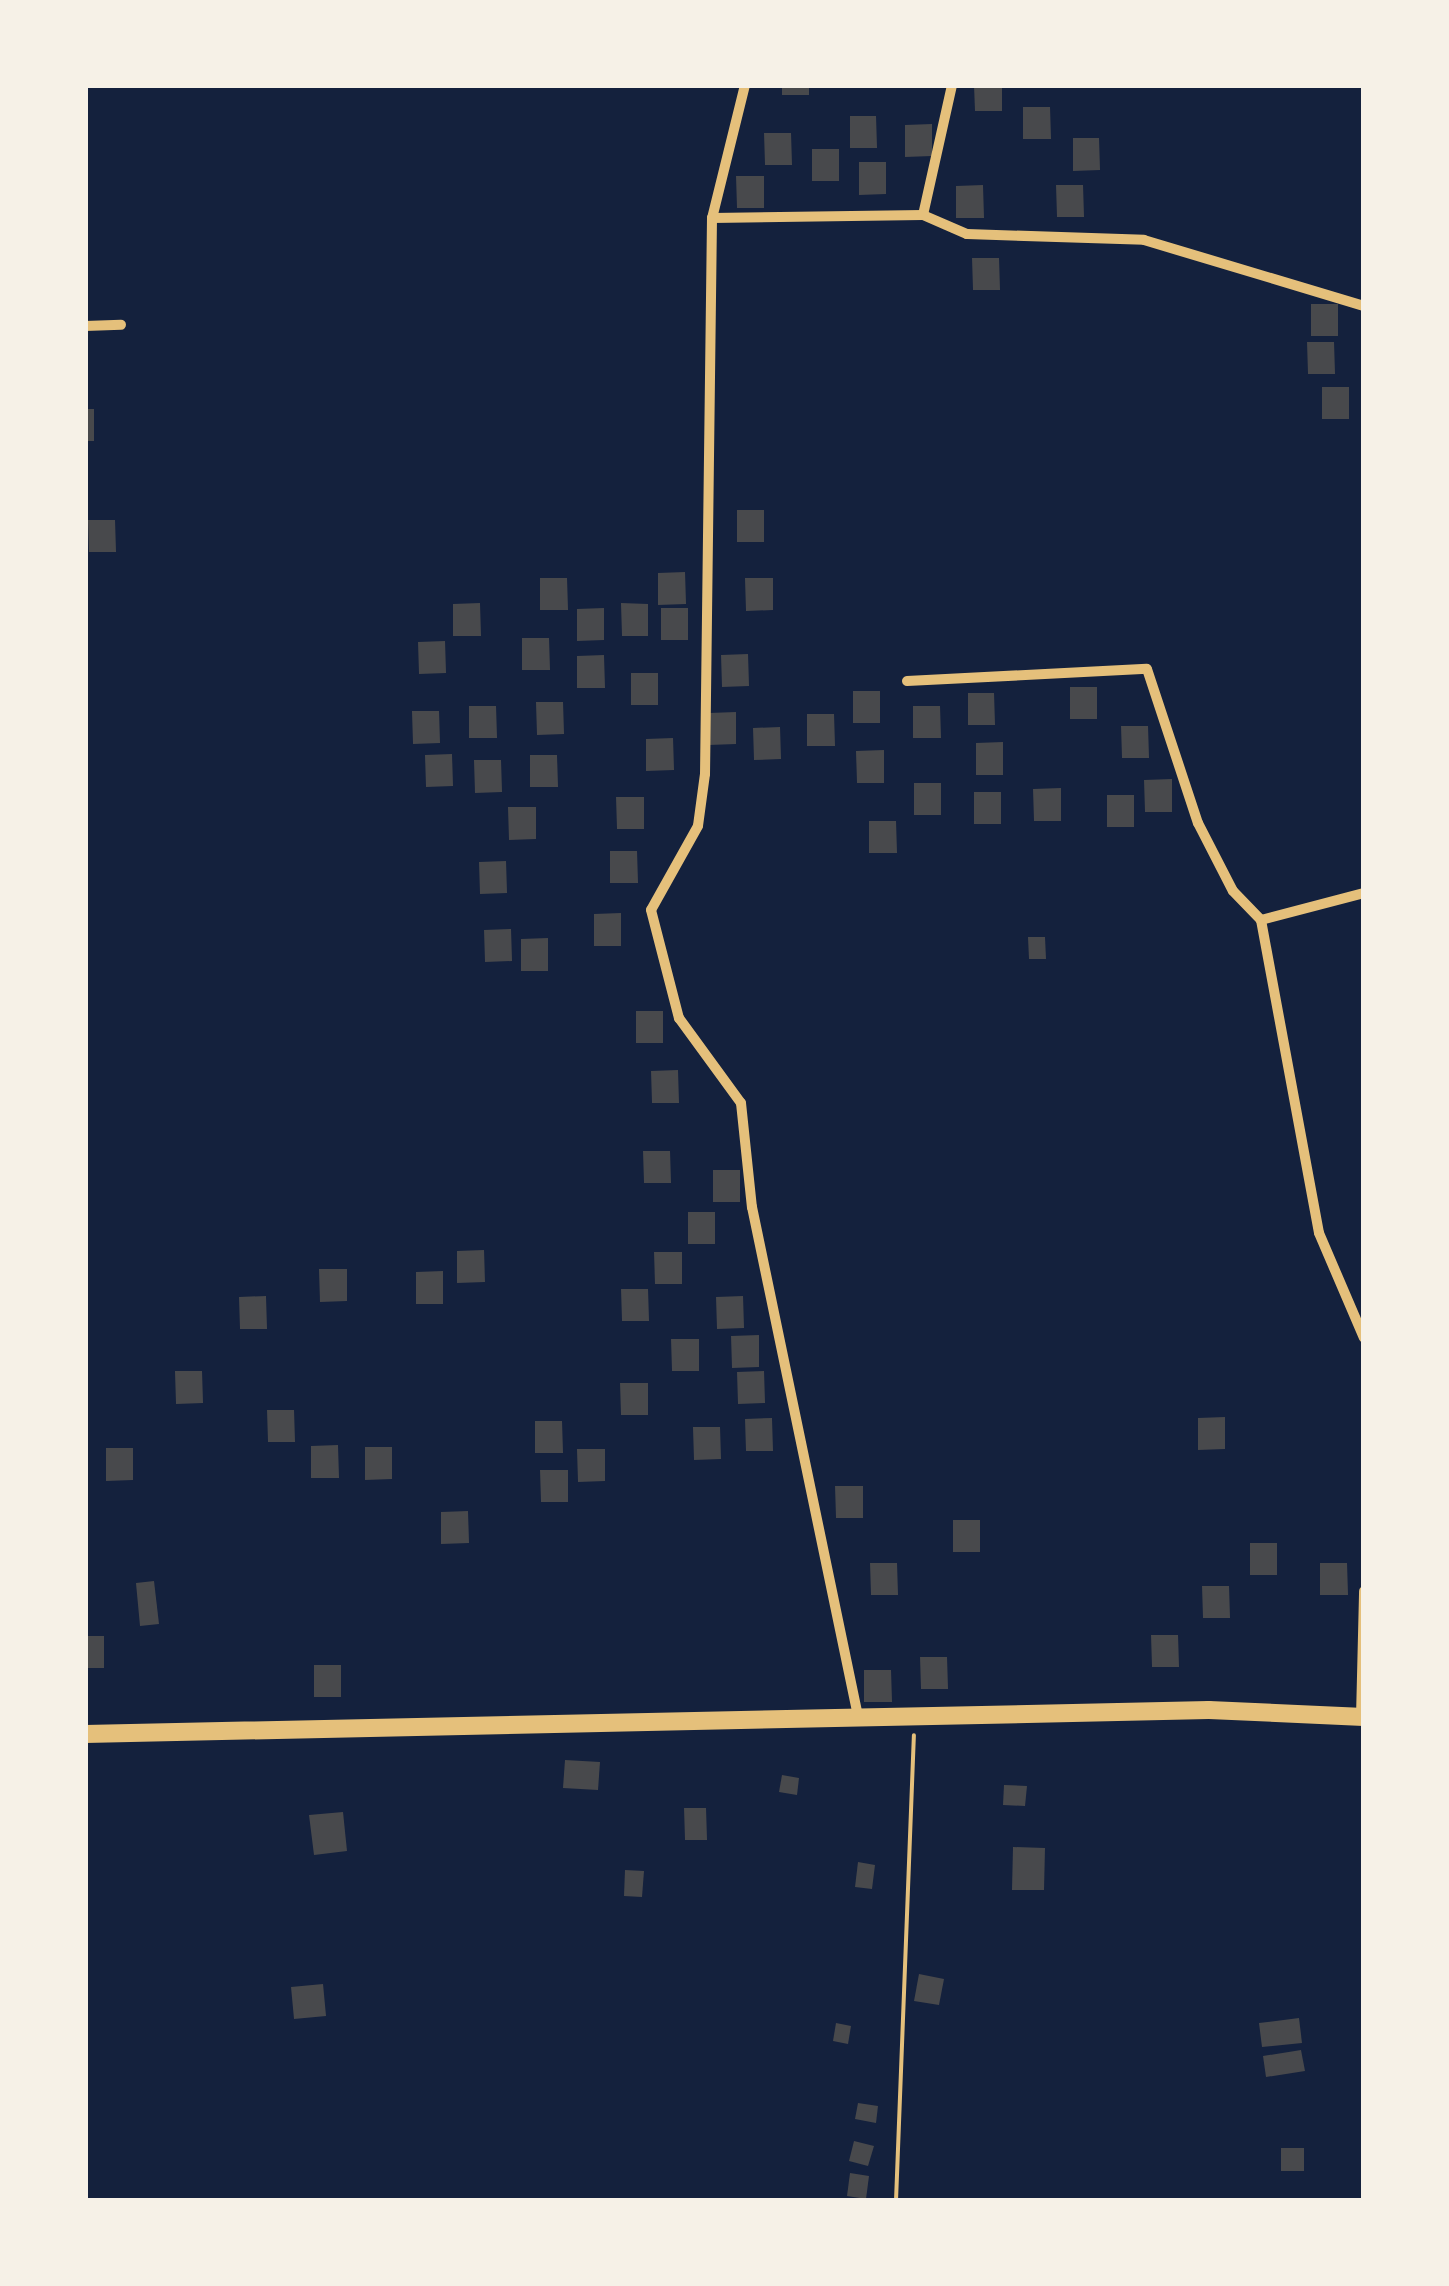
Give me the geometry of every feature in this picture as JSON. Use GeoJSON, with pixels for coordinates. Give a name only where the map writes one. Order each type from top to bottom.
{"type":"FeatureCollection","features":[{"type":"Feature","properties":{"kind":"main road"},"geometry":{"type":"LineString","coordinates":[[85,1734],[916,1715],[1363,1717]]}},
{"type":"Feature","properties":{"kind":"street"},"geometry":{"type":"LineString","coordinates":[[745,85],[712,218],[705,774],[698,826],[651,910],[679,1018],[741,1103],[752,1208],[858,1716]]}},
{"type":"Feature","properties":{"kind":"street"},"geometry":{"type":"LineString","coordinates":[[923,215],[952,85]]}},
{"type":"Feature","properties":{"kind":"street"},"geometry":{"type":"LineString","coordinates":[[712,218],[923,215],[966,234],[1144,240],[1364,306]]}},
{"type":"Feature","properties":{"kind":"street"},"geometry":{"type":"LineString","coordinates":[[85,326],[120,325]]}},
{"type":"Feature","properties":{"kind":"street"},"geometry":{"type":"LineString","coordinates":[[907,681],[1147,669],[1198,822],[1233,891],[1261,920],[1319,1233],[1364,1338]]}},
{"type":"Feature","properties":{"kind":"street"},"geometry":{"type":"LineString","coordinates":[[1261,920],[1364,893]]}},
{"type":"Feature","properties":{"kind":"street"},"geometry":{"type":"LineString","coordinates":[[1363,1717],[1364,1592]]}},
{"type":"Feature","properties":{"kind":"path"},"geometry":{"type":"LineString","coordinates":[[896,2201],[916,1715]]}},
{"type":"Feature","properties":{"kind":"building"},"geometry":{"type":"Polygon","coordinates":[[[782,85],[809,85],[809,95],[782,95],[782,85]]]}},
{"type":"Feature","properties":{"kind":"building"},"geometry":{"type":"Polygon","coordinates":[[[974,85],[1002,85],[1002,111],[975,111],[974,85]]]}},
{"type":"Feature","properties":{"kind":"building"},"geometry":{"type":"Polygon","coordinates":[[[1023,107],[1050,107],[1051,139],[1023,139],[1023,107]]]}},
{"type":"Feature","properties":{"kind":"building"},"geometry":{"type":"Polygon","coordinates":[[[850,116],[876,116],[877,148],[850,148],[850,116]]]}},
{"type":"Feature","properties":{"kind":"building"},"geometry":{"type":"Polygon","coordinates":[[[932,124],[932,156],[905,157],[905,125],[932,124]]]}},
{"type":"Feature","properties":{"kind":"building"},"geometry":{"type":"Polygon","coordinates":[[[764,133],[791,133],[792,165],[765,165],[764,133]]]}},
{"type":"Feature","properties":{"kind":"building"},"geometry":{"type":"Polygon","coordinates":[[[1073,138],[1099,138],[1100,170],[1073,171],[1073,138]]]}},
{"type":"Feature","properties":{"kind":"building"},"geometry":{"type":"Polygon","coordinates":[[[812,149],[839,149],[839,181],[812,181],[812,149]]]}},
{"type":"Feature","properties":{"kind":"building"},"geometry":{"type":"Polygon","coordinates":[[[859,162],[886,162],[886,194],[859,195],[859,162]]]}},
{"type":"Feature","properties":{"kind":"building"},"geometry":{"type":"Polygon","coordinates":[[[736,176],[764,176],[764,208],[737,208],[736,176]]]}},
{"type":"Feature","properties":{"kind":"building"},"geometry":{"type":"Polygon","coordinates":[[[983,185],[984,218],[956,218],[956,186],[983,185]]]}},
{"type":"Feature","properties":{"kind":"building"},"geometry":{"type":"Polygon","coordinates":[[[1056,185],[1083,185],[1084,217],[1057,217],[1056,185]]]}},
{"type":"Feature","properties":{"kind":"building"},"geometry":{"type":"Polygon","coordinates":[[[972,258],[999,258],[1000,290],[973,290],[972,258]]]}},
{"type":"Feature","properties":{"kind":"building"},"geometry":{"type":"Polygon","coordinates":[[[1311,304],[1338,304],[1338,336],[1311,336],[1311,304]]]}},
{"type":"Feature","properties":{"kind":"building"},"geometry":{"type":"Polygon","coordinates":[[[1307,342],[1334,342],[1335,374],[1308,374],[1307,342]]]}},
{"type":"Feature","properties":{"kind":"building"},"geometry":{"type":"Polygon","coordinates":[[[1322,387],[1349,387],[1349,419],[1322,419],[1322,387]]]}},
{"type":"Feature","properties":{"kind":"building"},"geometry":{"type":"Polygon","coordinates":[[[85,409],[94,409],[94,441],[85,441],[85,409]]]}},
{"type":"Feature","properties":{"kind":"building"},"geometry":{"type":"Polygon","coordinates":[[[737,510],[764,510],[764,542],[737,542],[737,510]]]}},
{"type":"Feature","properties":{"kind":"building"},"geometry":{"type":"Polygon","coordinates":[[[88,520],[115,520],[116,552],[89,552],[88,520]]]}},
{"type":"Feature","properties":{"kind":"building"},"geometry":{"type":"Polygon","coordinates":[[[685,572],[686,604],[658,605],[658,573],[685,572]]]}},
{"type":"Feature","properties":{"kind":"building"},"geometry":{"type":"Polygon","coordinates":[[[540,578],[567,578],[568,610],[540,610],[540,578]]]}},
{"type":"Feature","properties":{"kind":"building"},"geometry":{"type":"Polygon","coordinates":[[[745,578],[773,578],[773,610],[746,611],[745,578]]]}},
{"type":"Feature","properties":{"kind":"building"},"geometry":{"type":"Polygon","coordinates":[[[480,603],[481,636],[453,636],[453,604],[480,603]]]}},
{"type":"Feature","properties":{"kind":"building"},"geometry":{"type":"Polygon","coordinates":[[[621,603],[648,604],[648,636],[622,636],[621,603]]]}},
{"type":"Feature","properties":{"kind":"building"},"geometry":{"type":"Polygon","coordinates":[[[604,608],[604,640],[577,641],[577,609],[604,608]]]}},
{"type":"Feature","properties":{"kind":"building"},"geometry":{"type":"Polygon","coordinates":[[[661,608],[688,608],[688,640],[661,640],[661,608]]]}},
{"type":"Feature","properties":{"kind":"building"},"geometry":{"type":"Polygon","coordinates":[[[522,638],[549,638],[550,670],[522,670],[522,638]]]}},
{"type":"Feature","properties":{"kind":"building"},"geometry":{"type":"Polygon","coordinates":[[[445,641],[446,673],[419,674],[418,642],[445,641]]]}},
{"type":"Feature","properties":{"kind":"building"},"geometry":{"type":"Polygon","coordinates":[[[748,654],[749,686],[722,687],[721,655],[748,654]]]}},
{"type":"Feature","properties":{"kind":"building"},"geometry":{"type":"Polygon","coordinates":[[[604,655],[605,688],[577,688],[577,656],[604,655]]]}},
{"type":"Feature","properties":{"kind":"building"},"geometry":{"type":"Polygon","coordinates":[[[631,673],[658,673],[658,705],[631,705],[631,673]]]}},
{"type":"Feature","properties":{"kind":"building"},"geometry":{"type":"Polygon","coordinates":[[[1070,687],[1097,687],[1097,719],[1070,719],[1070,687]]]}},
{"type":"Feature","properties":{"kind":"building"},"geometry":{"type":"Polygon","coordinates":[[[853,691],[880,691],[880,723],[853,723],[853,691]]]}},
{"type":"Feature","properties":{"kind":"building"},"geometry":{"type":"Polygon","coordinates":[[[968,693],[994,693],[995,725],[968,725],[968,693]]]}},
{"type":"Feature","properties":{"kind":"building"},"geometry":{"type":"Polygon","coordinates":[[[536,702],[563,702],[564,734],[537,735],[536,702]]]}},
{"type":"Feature","properties":{"kind":"building"},"geometry":{"type":"Polygon","coordinates":[[[469,706],[496,706],[497,738],[469,738],[469,706]]]}},
{"type":"Feature","properties":{"kind":"building"},"geometry":{"type":"Polygon","coordinates":[[[913,706],[940,706],[941,738],[913,738],[913,706]]]}},
{"type":"Feature","properties":{"kind":"building"},"geometry":{"type":"Polygon","coordinates":[[[412,711],[439,711],[440,743],[413,744],[412,711]]]}},
{"type":"Feature","properties":{"kind":"building"},"geometry":{"type":"Polygon","coordinates":[[[736,712],[736,744],[709,745],[709,713],[736,712]]]}},
{"type":"Feature","properties":{"kind":"building"},"geometry":{"type":"Polygon","coordinates":[[[807,714],[834,714],[835,746],[807,746],[807,714]]]}},
{"type":"Feature","properties":{"kind":"building"},"geometry":{"type":"Polygon","coordinates":[[[1121,726],[1148,726],[1149,758],[1122,758],[1121,726]]]}},
{"type":"Feature","properties":{"kind":"building"},"geometry":{"type":"Polygon","coordinates":[[[780,727],[781,759],[754,760],[753,728],[780,727]]]}},
{"type":"Feature","properties":{"kind":"building"},"geometry":{"type":"Polygon","coordinates":[[[673,738],[674,770],[646,771],[646,739],[673,738]]]}},
{"type":"Feature","properties":{"kind":"building"},"geometry":{"type":"Polygon","coordinates":[[[1003,742],[1003,775],[976,775],[976,743],[1003,742]]]}},
{"type":"Feature","properties":{"kind":"building"},"geometry":{"type":"Polygon","coordinates":[[[884,750],[884,783],[857,783],[856,751],[884,750]]]}},
{"type":"Feature","properties":{"kind":"building"},"geometry":{"type":"Polygon","coordinates":[[[452,754],[453,786],[426,787],[425,755],[452,754]]]}},
{"type":"Feature","properties":{"kind":"building"},"geometry":{"type":"Polygon","coordinates":[[[530,755],[557,755],[558,787],[530,787],[530,755]]]}},
{"type":"Feature","properties":{"kind":"building"},"geometry":{"type":"Polygon","coordinates":[[[474,760],[501,760],[502,792],[475,793],[474,760]]]}},
{"type":"Feature","properties":{"kind":"building"},"geometry":{"type":"Polygon","coordinates":[[[1172,779],[1172,812],[1145,812],[1144,780],[1172,779]]]}},
{"type":"Feature","properties":{"kind":"building"},"geometry":{"type":"Polygon","coordinates":[[[914,783],[941,783],[941,815],[914,815],[914,783]]]}},
{"type":"Feature","properties":{"kind":"building"},"geometry":{"type":"Polygon","coordinates":[[[1061,788],[1061,821],[1034,821],[1033,789],[1061,788]]]}},
{"type":"Feature","properties":{"kind":"building"},"geometry":{"type":"Polygon","coordinates":[[[974,792],[1001,792],[1001,824],[974,824],[974,792]]]}},
{"type":"Feature","properties":{"kind":"building"},"geometry":{"type":"Polygon","coordinates":[[[1107,795],[1134,795],[1134,827],[1107,827],[1107,795]]]}},
{"type":"Feature","properties":{"kind":"building"},"geometry":{"type":"Polygon","coordinates":[[[616,797],[644,797],[644,829],[617,829],[616,797]]]}},
{"type":"Feature","properties":{"kind":"building"},"geometry":{"type":"Polygon","coordinates":[[[508,807],[536,807],[536,839],[509,840],[508,807]]]}},
{"type":"Feature","properties":{"kind":"building"},"geometry":{"type":"Polygon","coordinates":[[[869,821],[896,821],[897,853],[869,853],[869,821]]]}},
{"type":"Feature","properties":{"kind":"building"},"geometry":{"type":"Polygon","coordinates":[[[610,851],[637,851],[638,883],[610,883],[610,851]]]}},
{"type":"Feature","properties":{"kind":"building"},"geometry":{"type":"Polygon","coordinates":[[[506,861],[507,893],[480,894],[479,862],[506,861]]]}},
{"type":"Feature","properties":{"kind":"building"},"geometry":{"type":"Polygon","coordinates":[[[621,913],[621,946],[594,946],[594,914],[621,913]]]}},
{"type":"Feature","properties":{"kind":"building"},"geometry":{"type":"Polygon","coordinates":[[[511,929],[512,961],[485,962],[484,930],[511,929]]]}},
{"type":"Feature","properties":{"kind":"building"},"geometry":{"type":"Polygon","coordinates":[[[1028,937],[1045,937],[1046,959],[1029,959],[1028,937]]]}},
{"type":"Feature","properties":{"kind":"building"},"geometry":{"type":"Polygon","coordinates":[[[548,938],[548,971],[521,971],[521,939],[548,938]]]}},
{"type":"Feature","properties":{"kind":"building"},"geometry":{"type":"Polygon","coordinates":[[[636,1011],[663,1011],[663,1043],[636,1043],[636,1011]]]}},
{"type":"Feature","properties":{"kind":"building"},"geometry":{"type":"Polygon","coordinates":[[[678,1070],[679,1103],[652,1103],[651,1071],[678,1070]]]}},
{"type":"Feature","properties":{"kind":"building"},"geometry":{"type":"Polygon","coordinates":[[[643,1151],[670,1151],[671,1183],[644,1183],[643,1151]]]}},
{"type":"Feature","properties":{"kind":"building"},"geometry":{"type":"Polygon","coordinates":[[[713,1170],[740,1170],[740,1202],[713,1202],[713,1170]]]}},
{"type":"Feature","properties":{"kind":"building"},"geometry":{"type":"Polygon","coordinates":[[[688,1212],[715,1212],[715,1244],[688,1244],[688,1212]]]}},
{"type":"Feature","properties":{"kind":"building"},"geometry":{"type":"Polygon","coordinates":[[[484,1250],[485,1282],[457,1283],[457,1251],[484,1250]]]}},
{"type":"Feature","properties":{"kind":"building"},"geometry":{"type":"Polygon","coordinates":[[[654,1252],[682,1252],[682,1284],[655,1284],[654,1252]]]}},
{"type":"Feature","properties":{"kind":"building"},"geometry":{"type":"Polygon","coordinates":[[[319,1269],[347,1269],[347,1301],[320,1302],[319,1269]]]}},
{"type":"Feature","properties":{"kind":"building"},"geometry":{"type":"Polygon","coordinates":[[[443,1271],[443,1304],[416,1304],[416,1272],[443,1271]]]}},
{"type":"Feature","properties":{"kind":"building"},"geometry":{"type":"Polygon","coordinates":[[[621,1289],[648,1289],[649,1321],[622,1321],[621,1289]]]}},
{"type":"Feature","properties":{"kind":"building"},"geometry":{"type":"Polygon","coordinates":[[[266,1296],[267,1329],[240,1329],[239,1297],[266,1296]]]}},
{"type":"Feature","properties":{"kind":"building"},"geometry":{"type":"Polygon","coordinates":[[[743,1296],[744,1328],[717,1329],[716,1297],[743,1296]]]}},
{"type":"Feature","properties":{"kind":"building"},"geometry":{"type":"Polygon","coordinates":[[[759,1335],[759,1367],[732,1368],[731,1336],[759,1335]]]}},
{"type":"Feature","properties":{"kind":"building"},"geometry":{"type":"Polygon","coordinates":[[[671,1339],[699,1339],[699,1371],[672,1371],[671,1339]]]}},
{"type":"Feature","properties":{"kind":"building"},"geometry":{"type":"Polygon","coordinates":[[[175,1371],[202,1371],[203,1403],[176,1404],[175,1371]]]}},
{"type":"Feature","properties":{"kind":"building"},"geometry":{"type":"Polygon","coordinates":[[[764,1371],[765,1403],[738,1404],[737,1372],[764,1371]]]}},
{"type":"Feature","properties":{"kind":"building"},"geometry":{"type":"Polygon","coordinates":[[[620,1383],[648,1383],[648,1415],[621,1415],[620,1383]]]}},
{"type":"Feature","properties":{"kind":"building"},"geometry":{"type":"Polygon","coordinates":[[[267,1410],[294,1410],[295,1442],[268,1442],[267,1410]]]}},
{"type":"Feature","properties":{"kind":"building"},"geometry":{"type":"Polygon","coordinates":[[[1225,1417],[1225,1449],[1198,1450],[1198,1418],[1225,1417]]]}},
{"type":"Feature","properties":{"kind":"building"},"geometry":{"type":"Polygon","coordinates":[[[772,1418],[773,1451],[746,1451],[745,1419],[772,1418]]]}},
{"type":"Feature","properties":{"kind":"building"},"geometry":{"type":"Polygon","coordinates":[[[535,1421],[562,1421],[563,1453],[535,1453],[535,1421]]]}},
{"type":"Feature","properties":{"kind":"building"},"geometry":{"type":"Polygon","coordinates":[[[693,1427],[720,1427],[721,1459],[694,1460],[693,1427]]]}},
{"type":"Feature","properties":{"kind":"building"},"geometry":{"type":"Polygon","coordinates":[[[338,1445],[339,1478],[311,1478],[311,1446],[338,1445]]]}},
{"type":"Feature","properties":{"kind":"building"},"geometry":{"type":"Polygon","coordinates":[[[365,1447],[392,1447],[392,1479],[365,1480],[365,1447]]]}},
{"type":"Feature","properties":{"kind":"building"},"geometry":{"type":"Polygon","coordinates":[[[106,1448],[133,1448],[133,1480],[106,1481],[106,1448]]]}},
{"type":"Feature","properties":{"kind":"building"},"geometry":{"type":"Polygon","coordinates":[[[577,1449],[605,1449],[605,1481],[578,1482],[577,1449]]]}},
{"type":"Feature","properties":{"kind":"building"},"geometry":{"type":"Polygon","coordinates":[[[540,1470],[568,1470],[568,1502],[541,1502],[540,1470]]]}},
{"type":"Feature","properties":{"kind":"building"},"geometry":{"type":"Polygon","coordinates":[[[835,1486],[863,1486],[863,1518],[836,1518],[835,1486]]]}},
{"type":"Feature","properties":{"kind":"building"},"geometry":{"type":"Polygon","coordinates":[[[468,1511],[469,1543],[441,1544],[441,1512],[468,1511]]]}},
{"type":"Feature","properties":{"kind":"building"},"geometry":{"type":"Polygon","coordinates":[[[953,1520],[980,1520],[980,1552],[953,1552],[953,1520]]]}},
{"type":"Feature","properties":{"kind":"building"},"geometry":{"type":"Polygon","coordinates":[[[1250,1543],[1277,1543],[1277,1575],[1250,1575],[1250,1543]]]}},
{"type":"Feature","properties":{"kind":"building"},"geometry":{"type":"Polygon","coordinates":[[[870,1563],[897,1563],[898,1595],[871,1595],[870,1563]]]}},
{"type":"Feature","properties":{"kind":"building"},"geometry":{"type":"Polygon","coordinates":[[[1320,1563],[1347,1563],[1348,1595],[1320,1595],[1320,1563]]]}},
{"type":"Feature","properties":{"kind":"building"},"geometry":{"type":"Polygon","coordinates":[[[154,1581],[159,1624],[140,1626],[136,1583],[154,1581]]]}},
{"type":"Feature","properties":{"kind":"building"},"geometry":{"type":"Polygon","coordinates":[[[1202,1586],[1229,1586],[1230,1618],[1203,1618],[1202,1586]]]}},
{"type":"Feature","properties":{"kind":"building"},"geometry":{"type":"Polygon","coordinates":[[[1151,1635],[1178,1635],[1179,1667],[1152,1667],[1151,1635]]]}},
{"type":"Feature","properties":{"kind":"building"},"geometry":{"type":"Polygon","coordinates":[[[85,1636],[104,1636],[104,1668],[85,1668],[85,1636]]]}},
{"type":"Feature","properties":{"kind":"building"},"geometry":{"type":"Polygon","coordinates":[[[920,1657],[947,1657],[948,1689],[921,1689],[920,1657]]]}},
{"type":"Feature","properties":{"kind":"building"},"geometry":{"type":"Polygon","coordinates":[[[314,1665],[341,1665],[341,1697],[314,1697],[314,1665]]]}},
{"type":"Feature","properties":{"kind":"building"},"geometry":{"type":"Polygon","coordinates":[[[864,1670],[891,1670],[892,1702],[864,1702],[864,1670]]]}},
{"type":"Feature","properties":{"kind":"building"},"geometry":{"type":"Polygon","coordinates":[[[565,1760],[600,1762],[598,1790],[563,1788],[565,1760]]]}},
{"type":"Feature","properties":{"kind":"building"},"geometry":{"type":"Polygon","coordinates":[[[782,1775],[799,1778],[797,1795],[779,1792],[782,1775]]]}},
{"type":"Feature","properties":{"kind":"building"},"geometry":{"type":"Polygon","coordinates":[[[1004,1785],[1027,1786],[1025,1806],[1003,1805],[1004,1785]]]}},
{"type":"Feature","properties":{"kind":"building"},"geometry":{"type":"Polygon","coordinates":[[[684,1808],[706,1808],[707,1840],[685,1840],[684,1808]]]}},
{"type":"Feature","properties":{"kind":"building"},"geometry":{"type":"Polygon","coordinates":[[[343,1812],[347,1851],[314,1855],[309,1815],[343,1812]]]}},
{"type":"Feature","properties":{"kind":"building"},"geometry":{"type":"Polygon","coordinates":[[[1013,1847],[1045,1848],[1044,1890],[1012,1890],[1013,1847]]]}},
{"type":"Feature","properties":{"kind":"building"},"geometry":{"type":"Polygon","coordinates":[[[858,1862],[875,1865],[872,1889],[855,1887],[858,1862]]]}},
{"type":"Feature","properties":{"kind":"building"},"geometry":{"type":"Polygon","coordinates":[[[625,1870],[644,1871],[642,1897],[624,1896],[625,1870]]]}},
{"type":"Feature","properties":{"kind":"building"},"geometry":{"type":"Polygon","coordinates":[[[919,1974],[944,1979],[939,2005],[914,2001],[919,1974]]]}},
{"type":"Feature","properties":{"kind":"building"},"geometry":{"type":"Polygon","coordinates":[[[323,1984],[326,2016],[294,2019],[291,1987],[323,1984]]]}},
{"type":"Feature","properties":{"kind":"building"},"geometry":{"type":"Polygon","coordinates":[[[1299,2018],[1302,2043],[1262,2047],[1259,2023],[1299,2018]]]}},
{"type":"Feature","properties":{"kind":"building"},"geometry":{"type":"Polygon","coordinates":[[[836,2023],[851,2026],[848,2044],[833,2041],[836,2023]]]}},
{"type":"Feature","properties":{"kind":"building"},"geometry":{"type":"Polygon","coordinates":[[[1301,2050],[1305,2071],[1266,2077],[1263,2056],[1301,2050]]]}},
{"type":"Feature","properties":{"kind":"building"},"geometry":{"type":"Polygon","coordinates":[[[858,2103],[878,2106],[876,2123],[855,2119],[858,2103]]]}},
{"type":"Feature","properties":{"kind":"building"},"geometry":{"type":"Polygon","coordinates":[[[854,2141],[874,2146],[868,2166],[849,2161],[854,2141]]]}},
{"type":"Feature","properties":{"kind":"building"},"geometry":{"type":"Polygon","coordinates":[[[1281,2148],[1304,2148],[1304,2171],[1281,2171],[1281,2148]]]}},
{"type":"Feature","properties":{"kind":"building"},"geometry":{"type":"Polygon","coordinates":[[[850,2173],[869,2176],[866,2199],[847,2196],[850,2173]]]}}]}
